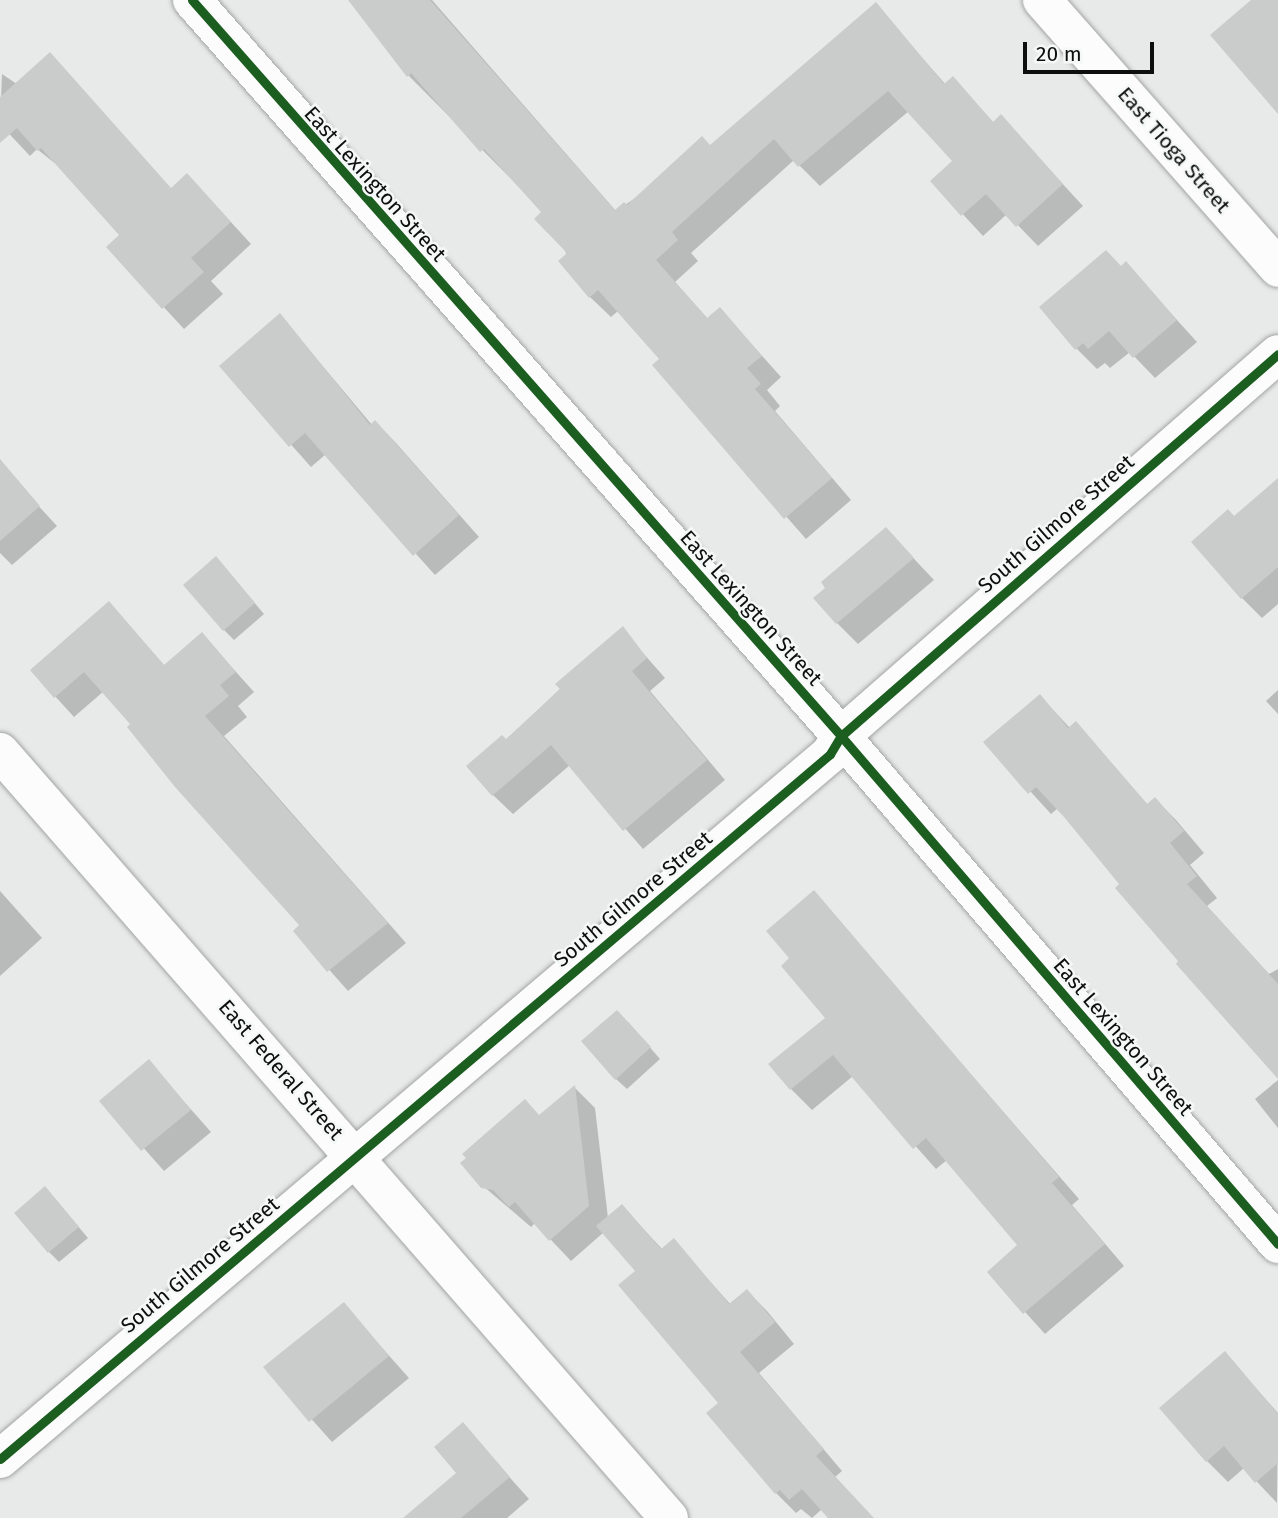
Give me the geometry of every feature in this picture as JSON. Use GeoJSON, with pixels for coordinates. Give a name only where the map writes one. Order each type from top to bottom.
{"type":"FeatureCollection","features":[{"type":"Feature","properties":{"kind":"street","name":"East Lexington Street"},"geometry":{"type":"LineString","coordinates":[[192,0],[842,736],[1278,1244]]}},
{"type":"Feature","properties":{"kind":"street","name":"East Tioga Street"},"geometry":{"type":"LineString","coordinates":[[1042,0],[1278,268]]}},
{"type":"Feature","properties":{"kind":"street","name":"South Gilmore Street"},"geometry":{"type":"LineString","coordinates":[[0,1459],[831,754],[842,736],[1278,354]]}},
{"type":"Feature","properties":{"kind":"street","name":"East Federal Street"},"geometry":{"type":"LineString","coordinates":[[0,752],[356,1156],[669,1518]]}},
{"type":"Feature","properties":{"kind":"building"},"geometry":{"type":"Polygon","coordinates":[[[348,0],[430,0],[615,210],[624,202],[627,205],[702,136],[710,145],[876,2],[944,84],[953,76],[993,122],[1001,114],[1063,184],[1016,227],[986,194],[961,216],[930,181],[952,161],[888,91],[798,167],[774,139],[672,232],[678,240],[656,260],[707,318],[720,307],[762,356],[747,368],[761,384],[755,389],[832,478],[784,519],[652,365],[659,359],[598,290],[589,298],[558,261],[567,253],[534,219],[541,212],[484,149],[480,152],[411,73],[407,77],[348,0]]]}},
{"type":"Feature","properties":{"kind":"building"},"geometry":{"type":"Polygon","coordinates":[[[1251,0],[1278,0],[1278,114],[1210,35],[1251,0]]]}},
{"type":"Feature","properties":{"kind":"building"},"geometry":{"type":"Polygon","coordinates":[[[50,52],[171,188],[187,173],[231,222],[191,258],[204,272],[162,309],[106,247],[119,235],[41,148],[37,151],[17,128],[0,143],[0,97],[50,52]]]}},
{"type":"Feature","properties":{"kind":"building"},"geometry":{"type":"Polygon","coordinates":[[[1106,250],[1121,266],[1126,261],[1177,320],[1133,358],[1109,331],[1088,349],[1083,343],[1075,350],[1039,307],[1106,250]]]}},
{"type":"Feature","properties":{"kind":"building"},"geometry":{"type":"Polygon","coordinates":[[[280,313],[370,425],[375,420],[459,515],[413,556],[305,433],[289,447],[219,366],[280,313]]]}},
{"type":"Feature","properties":{"kind":"building"},"geometry":{"type":"Polygon","coordinates":[[[0,459],[40,506],[0,541],[0,459]]]}},
{"type":"Feature","properties":{"kind":"building"},"geometry":{"type":"Polygon","coordinates":[[[1278,478],[1278,567],[1241,599],[1191,542],[1228,509],[1234,516],[1278,478]]]}},
{"type":"Feature","properties":{"kind":"building"},"geometry":{"type":"Polygon","coordinates":[[[886,527],[914,558],[836,624],[813,598],[825,588],[821,582],[886,527]]]}},
{"type":"Feature","properties":{"kind":"building"},"geometry":{"type":"Polygon","coordinates":[[[216,556],[255,603],[223,631],[183,585],[216,556]]]}},
{"type":"Feature","properties":{"kind":"building"},"geometry":{"type":"Polygon","coordinates":[[[109,601],[164,665],[202,632],[236,672],[220,685],[229,696],[205,716],[388,923],[327,972],[293,931],[299,925],[175,787],[127,727],[130,724],[84,672],[54,698],[30,670],[109,601]]]}},
{"type":"Feature","properties":{"kind":"building"},"geometry":{"type":"Polygon","coordinates":[[[623,626],[647,658],[632,671],[707,760],[623,831],[551,745],[492,796],[466,766],[502,735],[506,739],[560,689],[555,684],[623,626]]]}},
{"type":"Feature","properties":{"kind":"building"},"geometry":{"type":"Polygon","coordinates":[[[1040,694],[1068,728],[1076,721],[1147,804],[1155,797],[1184,831],[1170,843],[1197,876],[1187,884],[1278,984],[1278,1079],[1176,964],[1178,961],[1115,888],[1119,884],[1064,817],[1036,787],[1028,794],[983,742],[1040,694]]]}},
{"type":"Feature","properties":{"kind":"building"},"geometry":{"type":"Polygon","coordinates":[[[814,890],[1059,1177],[1052,1183],[1105,1244],[1023,1314],[987,1272],[1017,1245],[926,1138],[913,1149],[833,1055],[790,1090],[768,1064],[825,1018],[781,966],[789,958],[766,931],[814,890]]]}},
{"type":"Feature","properties":{"kind":"building"},"geometry":{"type":"Polygon","coordinates":[[[617,1010],[651,1047],[615,1080],[581,1041],[617,1010]]]}},
{"type":"Feature","properties":{"kind":"building"},"geometry":{"type":"Polygon","coordinates":[[[149,1059],[191,1110],[141,1151],[99,1101],[149,1059]]]}},
{"type":"Feature","properties":{"kind":"building"},"geometry":{"type":"Polygon","coordinates":[[[575,1085],[589,1206],[549,1241],[515,1202],[509,1207],[493,1190],[481,1188],[460,1163],[466,1158],[462,1154],[525,1099],[539,1115],[575,1085]]]}},
{"type":"Feature","properties":{"kind":"building"},"geometry":{"type":"Polygon","coordinates":[[[45,1186],[79,1227],[48,1253],[14,1213],[45,1186]]]}},
{"type":"Feature","properties":{"kind":"building"},"geometry":{"type":"Polygon","coordinates":[[[622,1204],[661,1249],[674,1238],[729,1304],[747,1289],[775,1322],[740,1352],[824,1449],[816,1456],[874,1518],[828,1518],[802,1489],[789,1500],[780,1490],[775,1494],[706,1413],[718,1403],[618,1285],[635,1271],[596,1226],[622,1204]]]}},
{"type":"Feature","properties":{"kind":"building"},"geometry":{"type":"Polygon","coordinates":[[[344,1302],[389,1356],[309,1422],[263,1367],[344,1302]]]}},
{"type":"Feature","properties":{"kind":"building"},"geometry":{"type":"Polygon","coordinates":[[[1225,1351],[1278,1414],[1278,1463],[1255,1483],[1224,1446],[1206,1462],[1159,1408],[1225,1351]]]}},
{"type":"Feature","properties":{"kind":"building"},"geometry":{"type":"Polygon","coordinates":[[[463,1422],[510,1477],[461,1518],[403,1518],[456,1473],[434,1447],[463,1422]]]}},
{"type":"Feature","properties":{"kind":"cycle path"},"geometry":{"type":"LineString","coordinates":[[192,0],[841,736],[1278,1244]]}},
{"type":"Feature","properties":{"kind":"cycle path"},"geometry":{"type":"LineString","coordinates":[[0,1459],[830,754],[841,736],[1278,354]]}}]}
